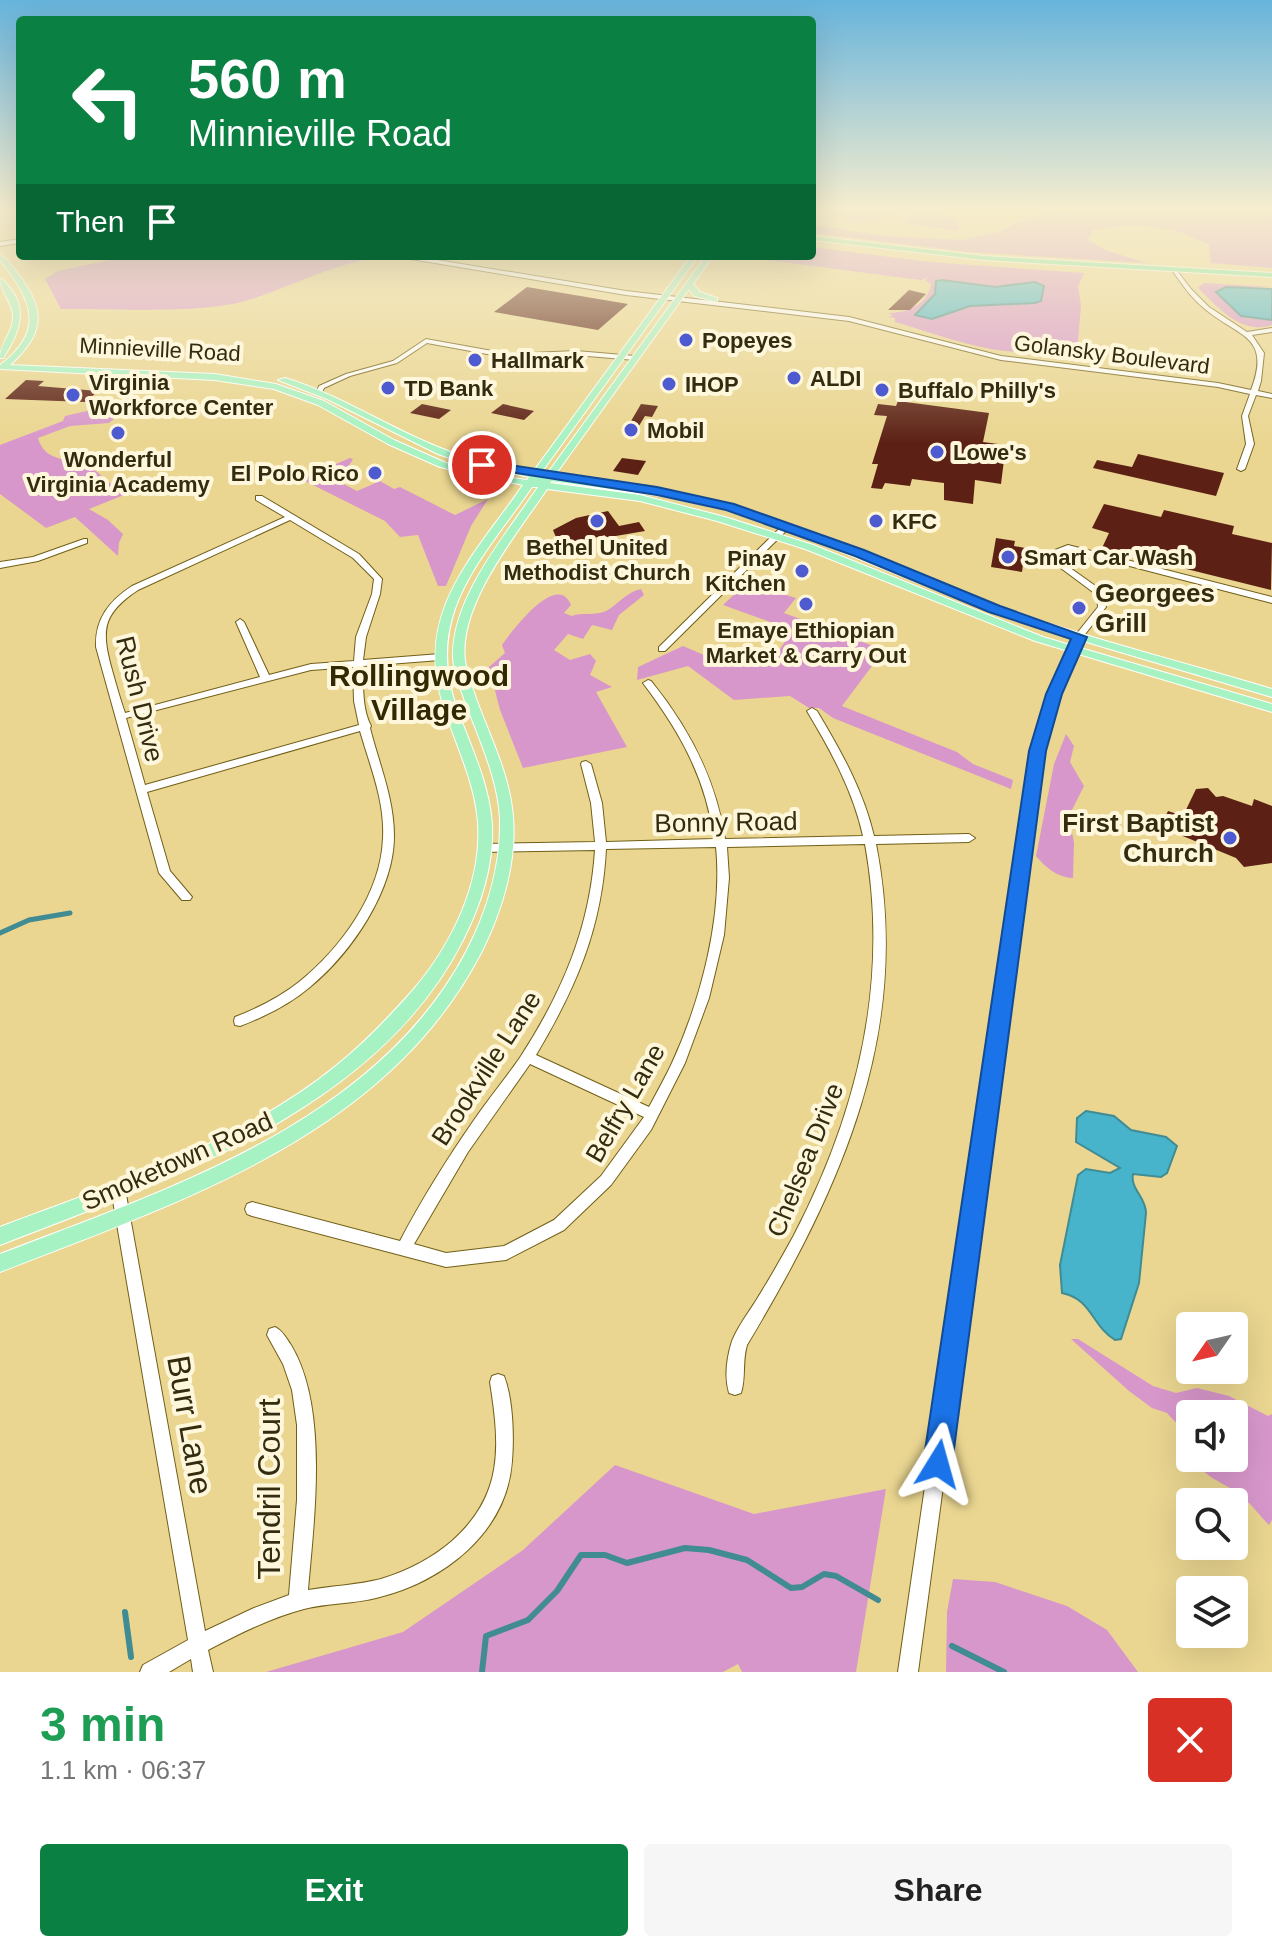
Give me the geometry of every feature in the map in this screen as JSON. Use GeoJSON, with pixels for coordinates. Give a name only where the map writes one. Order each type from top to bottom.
{"type":"FeatureCollection","features":[{"type":"Feature","properties":{"kind":"main road"},"geometry":{"type":"LineString","coordinates":[[2,364],[18,315],[14,299],[5,287]]}},
{"type":"Feature","properties":{"kind":"main road"},"geometry":{"type":"LineString","coordinates":[[2,364],[26,343],[35,313],[26,287]]}},
{"type":"Feature","properties":{"kind":"main road","name":"Smoketown Road"},"geometry":{"type":"LineString","coordinates":[[0,1263],[260,1154],[334,1106],[393,1056],[441,1005],[479,945],[496,904],[506,848],[504,797],[462,676],[459,640],[466,609],[532,503],[539,480],[620,358],[673,287]]}},
{"type":"Feature","properties":{"kind":"main road","name":"Smoketown Road"},"geometry":{"type":"LineString","coordinates":[[0,1236],[206,1154],[267,1123],[319,1089],[371,1048],[421,993],[451,950],[474,896],[484,848],[484,808],[445,687],[440,657],[442,628],[449,606],[505,518],[570,446],[687,287]]}},
{"type":"Feature","properties":{"kind":"main road"},"geometry":{"type":"LineString","coordinates":[[691,287],[697,294],[714,300]]}},
{"type":"Feature","properties":{"kind":"main road","name":"Minnieville Road"},"geometry":{"type":"LineString","coordinates":[[2,364],[228,371],[272,377],[320,391],[434,449],[482,465],[573,489],[657,502],[778,536],[1005,627],[1272,693]]}},
{"type":"Feature","properties":{"kind":"main road","name":"Minnieville Road"},"geometry":{"type":"LineString","coordinates":[[2,364],[215,377],[259,383],[334,409],[408,451],[484,476],[601,482],[685,496],[787,526],[1077,643],[1272,708]]}},
{"type":"Feature","properties":{"kind":"main road"},"geometry":{"type":"LineString","coordinates":[[570,446],[572,467],[601,482]]}},
{"type":"Feature","properties":{"kind":"main road"},"geometry":{"type":"LineString","coordinates":[[484,476],[507,494],[505,518]]}},
{"type":"Feature","properties":{"kind":"main road"},"geometry":{"type":"LineString","coordinates":[[532,503],[555,492],[573,489]]}},
{"type":"Feature","properties":{"kind":"street"},"geometry":{"type":"LineString","coordinates":[[606,287],[666,296]]}},
{"type":"Feature","properties":{"kind":"street"},"geometry":{"type":"LineString","coordinates":[[613,287],[666,296]]}},
{"type":"Feature","properties":{"kind":"street"},"geometry":{"type":"LineString","coordinates":[[1187,287],[1207,308],[1255,341],[1262,356],[1245,416],[1250,444],[1241,469]]}},
{"type":"Feature","properties":{"kind":"street","name":"Golansky Boulevard"},"geometry":{"type":"LineString","coordinates":[[666,296],[871,321]]}},
{"type":"Feature","properties":{"kind":"street","name":"Golansky Boulevard"},"geometry":{"type":"LineString","coordinates":[[679,298],[871,321],[966,351],[1272,393]]}},
{"type":"Feature","properties":{"kind":"street"},"geometry":{"type":"LineString","coordinates":[[1247,334],[1272,330]]}},
{"type":"Feature","properties":{"kind":"street"},"geometry":{"type":"LineString","coordinates":[[306,397],[357,374],[395,362],[426,341],[507,356],[634,360]]}},
{"type":"Feature","properties":{"kind":"street"},"geometry":{"type":"LineString","coordinates":[[240,1021],[285,999],[324,967],[352,930],[378,883],[386,863],[390,831],[358,689],[360,638],[376,596],[378,579],[356,556],[259,498]]}},
{"type":"Feature","properties":{"kind":"street","name":"Rush Drive"},"geometry":{"type":"LineString","coordinates":[[186,897],[165,873],[100,639],[102,623],[115,602],[149,580],[291,517]]}},
{"type":"Feature","properties":{"kind":"street"},"geometry":{"type":"LineString","coordinates":[[662,649],[787,526]]}},
{"type":"Feature","properties":{"kind":"street"},"geometry":{"type":"LineString","coordinates":[[0,565],[35,559],[84,541]]}},
{"type":"Feature","properties":{"kind":"street"},"geometry":{"type":"LineString","coordinates":[[908,1672],[1037,751],[1050,703],[1077,643],[1099,613],[1102,602],[1096,589],[1062,566],[1059,550],[1064,547],[1272,600]]}},
{"type":"Feature","properties":{"kind":"street"},"geometry":{"type":"LineString","coordinates":[[240,622],[265,677]]}},
{"type":"Feature","properties":{"kind":"street"},"geometry":{"type":"LineString","coordinates":[[120,717],[311,667],[440,657]]}},
{"type":"Feature","properties":{"kind":"street","name":"Belfry Lane"},"geometry":{"type":"LineString","coordinates":[[252,1209],[463,1262],[506,1254],[533,1242],[576,1214],[604,1187],[651,1114],[695,1022],[709,978],[722,890],[712,799],[702,771],[675,719],[648,683]]}},
{"type":"Feature","properties":{"kind":"street","name":"Chelsea Drive"},"geometry":{"type":"LineString","coordinates":[[735,1387],[735,1357],[740,1341],[799,1244],[844,1144],[864,1080],[878,1006],[881,929],[870,841],[855,791],[812,711]]}},
{"type":"Feature","properties":{"kind":"street"},"geometry":{"type":"LineString","coordinates":[[141,790],[366,726]]}},
{"type":"Feature","properties":{"kind":"street","name":"Brookville Lane"},"geometry":{"type":"LineString","coordinates":[[403,1249],[433,1193],[528,1057],[564,993],[582,952],[598,893],[602,846],[598,803],[586,764]]}},
{"type":"Feature","properties":{"kind":"street","name":"Bonny Road"},"geometry":{"type":"LineString","coordinates":[[484,848],[969,838]]}},
{"type":"Feature","properties":{"kind":"street"},"geometry":{"type":"LineString","coordinates":[[528,1057],[651,1114]]}},
{"type":"Feature","properties":{"kind":"street","name":"Burr Lane"},"geometry":{"type":"LineString","coordinates":[[118,1189],[203,1672]]}},
{"type":"Feature","properties":{"kind":"street","name":"Tendril Court"},"geometry":{"type":"LineString","coordinates":[[275,1335],[290,1357],[304,1402],[298,1602]]}},
{"type":"Feature","properties":{"kind":"street"},"geometry":{"type":"LineString","coordinates":[[150,1672],[252,1618],[298,1602],[342,1592],[381,1588],[408,1579],[453,1551],[473,1531],[497,1492],[504,1445],[498,1382]]}},
{"type":"Feature","properties":{"kind":"shaded area"},"geometry":{"type":"Polygon","coordinates":[[[49,287],[284,287],[252,299],[209,307],[61,309],[49,287]]]}},
{"type":"Feature","properties":{"kind":"shaded area"},"geometry":{"type":"Polygon","coordinates":[[[930,287],[936,287],[935,294],[916,314],[932,319],[970,306],[1041,301],[1022,287],[1078,287],[1081,306],[1077,352],[1072,351],[1072,355],[1063,358],[991,349],[895,322],[895,318],[888,317],[893,316],[889,313],[909,309],[921,302],[930,287]]]}},
{"type":"Feature","properties":{"kind":"shaded area"},"geometry":{"type":"Polygon","coordinates":[[[1226,287],[1217,292],[1246,318],[1272,320],[1272,325],[1261,327],[1240,323],[1198,288],[1226,287]]]}},
{"type":"Feature","properties":{"kind":"shaded area"},"geometry":{"type":"Polygon","coordinates":[[[91,410],[115,418],[109,423],[70,426],[38,438],[46,452],[92,469],[124,495],[89,509],[123,534],[118,556],[75,517],[46,528],[0,494],[0,445],[63,421],[65,416],[91,410]]]}},
{"type":"Feature","properties":{"kind":"shaded area"},"geometry":{"type":"Polygon","coordinates":[[[353,459],[348,467],[332,478],[357,491],[380,481],[394,489],[400,487],[455,515],[488,499],[471,526],[446,586],[438,586],[418,535],[400,537],[385,521],[301,479],[353,459]]]}},
{"type":"Feature","properties":{"kind":"shaded area"},"geometry":{"type":"Polygon","coordinates":[[[750,584],[796,598],[784,613],[884,650],[842,706],[957,752],[973,764],[1013,780],[1011,789],[833,718],[819,708],[809,708],[790,696],[734,700],[688,666],[637,680],[638,667],[683,646],[711,658],[771,662],[793,630],[723,605],[742,587],[750,584]]]}},
{"type":"Feature","properties":{"kind":"shaded area"},"geometry":{"type":"Polygon","coordinates":[[[641,589],[644,595],[619,615],[612,630],[592,625],[583,639],[568,634],[554,650],[570,660],[590,654],[596,661],[590,675],[612,687],[596,692],[627,747],[523,768],[500,710],[489,667],[505,653],[502,645],[545,599],[564,596],[571,605],[564,613],[572,616],[606,611],[641,589]]]}},
{"type":"Feature","properties":{"kind":"shaded area"},"geometry":{"type":"Polygon","coordinates":[[[1066,734],[1074,746],[1070,762],[1084,786],[1069,816],[1074,843],[1073,878],[1052,871],[1036,856],[1054,764],[1066,734]]]}},
{"type":"Feature","properties":{"kind":"shaded area"},"geometry":{"type":"Polygon","coordinates":[[[1071,1339],[1078,1339],[1153,1386],[1176,1393],[1197,1388],[1237,1400],[1176,1400],[1176,1423],[1167,1413],[1152,1408],[1071,1339]]]}},
{"type":"Feature","properties":{"kind":"shaded area"},"geometry":{"type":"Polygon","coordinates":[[[1248,1406],[1268,1416],[1272,1414],[1272,1520],[1269,1525],[1248,1502],[1248,1488],[1230,1488],[1205,1472],[1248,1472],[1248,1406]]]}},
{"type":"Feature","properties":{"kind":"shaded area"},"geometry":{"type":"Polygon","coordinates":[[[615,1465],[754,1514],[886,1489],[856,1672],[742,1672],[738,1664],[723,1672],[266,1672],[403,1632],[523,1550],[615,1465]]]}},
{"type":"Feature","properties":{"kind":"shaded area"},"geometry":{"type":"Polygon","coordinates":[[[953,1579],[995,1582],[1067,1606],[1107,1630],[1138,1672],[946,1672],[947,1612],[953,1579]]]}},
{"type":"Feature","properties":{"kind":"water"},"geometry":{"type":"Polygon","coordinates":[[[936,287],[1044,287],[1041,301],[1035,303],[970,306],[932,319],[915,315],[935,294],[936,287]]]}},
{"type":"Feature","properties":{"kind":"water"},"geometry":{"type":"Polygon","coordinates":[[[1226,287],[1272,289],[1272,320],[1241,316],[1216,292],[1226,287]]]}},
{"type":"Feature","properties":{"kind":"water"},"geometry":{"type":"Polygon","coordinates":[[[1086,1111],[1114,1116],[1131,1130],[1166,1137],[1177,1146],[1167,1173],[1161,1177],[1133,1174],[1146,1213],[1139,1283],[1121,1339],[1115,1340],[1080,1301],[1062,1293],[1060,1265],[1078,1175],[1086,1169],[1110,1173],[1120,1168],[1076,1142],[1077,1118],[1086,1111]]]}},
{"type":"Feature","properties":{"kind":"building"},"geometry":{"type":"Polygon","coordinates":[[[527,287],[628,304],[598,330],[494,312],[527,287]]]}},
{"type":"Feature","properties":{"kind":"building"},"geometry":{"type":"Polygon","coordinates":[[[909,290],[926,294],[910,310],[888,310],[909,290]]]}},
{"type":"Feature","properties":{"kind":"building"},"geometry":{"type":"Polygon","coordinates":[[[26,380],[44,381],[38,386],[98,391],[86,402],[5,399],[26,380]]]}},
{"type":"Feature","properties":{"kind":"building","name":"Lowe's"},"geometry":{"type":"Polygon","coordinates":[[[898,401],[989,413],[983,442],[998,444],[996,459],[1004,460],[1001,484],[975,480],[973,504],[944,500],[944,483],[912,479],[910,486],[885,483],[882,489],[871,488],[878,464],[872,464],[887,416],[874,415],[878,404],[896,406],[898,401]]]}},
{"type":"Feature","properties":{"kind":"building"},"geometry":{"type":"Polygon","coordinates":[[[422,404],[451,410],[439,419],[410,413],[422,404]]]}},
{"type":"Feature","properties":{"kind":"building"},"geometry":{"type":"Polygon","coordinates":[[[503,404],[534,411],[524,420],[491,413],[503,404]]]}},
{"type":"Feature","properties":{"kind":"building"},"geometry":{"type":"Polygon","coordinates":[[[641,404],[658,406],[652,417],[645,416],[634,434],[624,433],[641,404]]]}},
{"type":"Feature","properties":{"kind":"building"},"geometry":{"type":"Polygon","coordinates":[[[1138,454],[1224,473],[1216,496],[1093,468],[1097,460],[1132,467],[1138,454]]]}},
{"type":"Feature","properties":{"kind":"building"},"geometry":{"type":"Polygon","coordinates":[[[622,458],[646,461],[638,475],[613,471],[622,458]]]}},
{"type":"Feature","properties":{"kind":"building"},"geometry":{"type":"Polygon","coordinates":[[[1104,504],[1161,517],[1164,510],[1234,526],[1232,534],[1272,543],[1271,590],[1102,548],[1109,533],[1092,528],[1104,504]]]}},
{"type":"Feature","properties":{"kind":"building"},"geometry":{"type":"Polygon","coordinates":[[[608,511],[619,526],[639,522],[645,531],[604,538],[605,535],[562,547],[553,530],[576,518],[608,511]]]}},
{"type":"Feature","properties":{"kind":"building","name":"Smart Car Wash"},"geometry":{"type":"Polygon","coordinates":[[[996,538],[1015,541],[1014,546],[1025,548],[1022,572],[991,567],[996,538]]]}},
{"type":"Feature","properties":{"kind":"building","name":"First Baptist Church"},"geometry":{"type":"Polygon","coordinates":[[[1208,788],[1216,797],[1223,796],[1252,806],[1254,799],[1272,806],[1272,863],[1244,867],[1236,858],[1161,827],[1168,811],[1183,816],[1196,789],[1208,788]]]}},
{"type":"Feature","properties":{"kind":"waterway"},"geometry":{"type":"LineString","coordinates":[[0,933],[29,920],[70,913]]}},
{"type":"Feature","properties":{"kind":"waterway"},"geometry":{"type":"LineString","coordinates":[[482,1672],[486,1636],[528,1620],[557,1591],[581,1555],[605,1555],[627,1563],[685,1548],[709,1550],[747,1560],[791,1588],[802,1587],[824,1574],[836,1576],[878,1600]]}},
{"type":"Feature","properties":{"kind":"waterway"},"geometry":{"type":"LineString","coordinates":[[125,1612],[131,1657]]}},
{"type":"Feature","properties":{"kind":"waterway"},"geometry":{"type":"LineString","coordinates":[[952,1646],[1004,1672]]}},
{"type":"Feature","properties":{"kind":"place","name":"Popeyes"},"geometry":{"type":"Point","coordinates":[686,340]}},
{"type":"Feature","properties":{"kind":"place","name":"Hallmark"},"geometry":{"type":"Point","coordinates":[475,360]}},
{"type":"Feature","properties":{"kind":"place","name":"ALDI"},"geometry":{"type":"Point","coordinates":[794,378]}},
{"type":"Feature","properties":{"kind":"place","name":"IHOP"},"geometry":{"type":"Point","coordinates":[669,384]}},
{"type":"Feature","properties":{"kind":"place","name":"TD Bank"},"geometry":{"type":"Point","coordinates":[388,388]}},
{"type":"Feature","properties":{"kind":"place","name":"Buffalo Philly's"},"geometry":{"type":"Point","coordinates":[882,390]}},
{"type":"Feature","properties":{"kind":"place","name":"Virginia Workforce Center"},"geometry":{"type":"Point","coordinates":[73,395]}},
{"type":"Feature","properties":{"kind":"place","name":"Mobil"},"geometry":{"type":"Point","coordinates":[631,430]}},
{"type":"Feature","properties":{"kind":"place","name":"Wonderful Virginia Academy"},"geometry":{"type":"Point","coordinates":[118,433]}},
{"type":"Feature","properties":{"kind":"place","name":"Lowe's"},"geometry":{"type":"Point","coordinates":[937,452]}},
{"type":"Feature","properties":{"kind":"place","name":"El Polo Rico"},"geometry":{"type":"Point","coordinates":[375,473]}},
{"type":"Feature","properties":{"kind":"place","name":"Bethel United Methodist Church"},"geometry":{"type":"Point","coordinates":[597,521]}},
{"type":"Feature","properties":{"kind":"place","name":"KFC"},"geometry":{"type":"Point","coordinates":[876,521]}},
{"type":"Feature","properties":{"kind":"place","name":"Smart Car Wash"},"geometry":{"type":"Point","coordinates":[1008,557]}},
{"type":"Feature","properties":{"kind":"place","name":"Pinay Kitchen"},"geometry":{"type":"Point","coordinates":[802,571]}},
{"type":"Feature","properties":{"kind":"place","name":"Emaye Ethiopian Market & Carry Out"},"geometry":{"type":"Point","coordinates":[806,604]}},
{"type":"Feature","properties":{"kind":"place","name":"Georgees Grill"},"geometry":{"type":"Point","coordinates":[1079,608]}},
{"type":"Feature","properties":{"kind":"place","name":"First Baptist Church"},"geometry":{"type":"Point","coordinates":[1230,838]}},
{"type":"Feature","properties":{"kind":"district","name":"Rollingwood Village"},"geometry":{"type":"Point","coordinates":[419,693]}},
{"type":"Feature","properties":{"kind":"route"},"geometry":{"type":"LineString","coordinates":[[482,465],[657,491],[729,507],[860,553],[994,609],[1079,637],[1047,712],[1037,751],[938,1464]]}}]}
